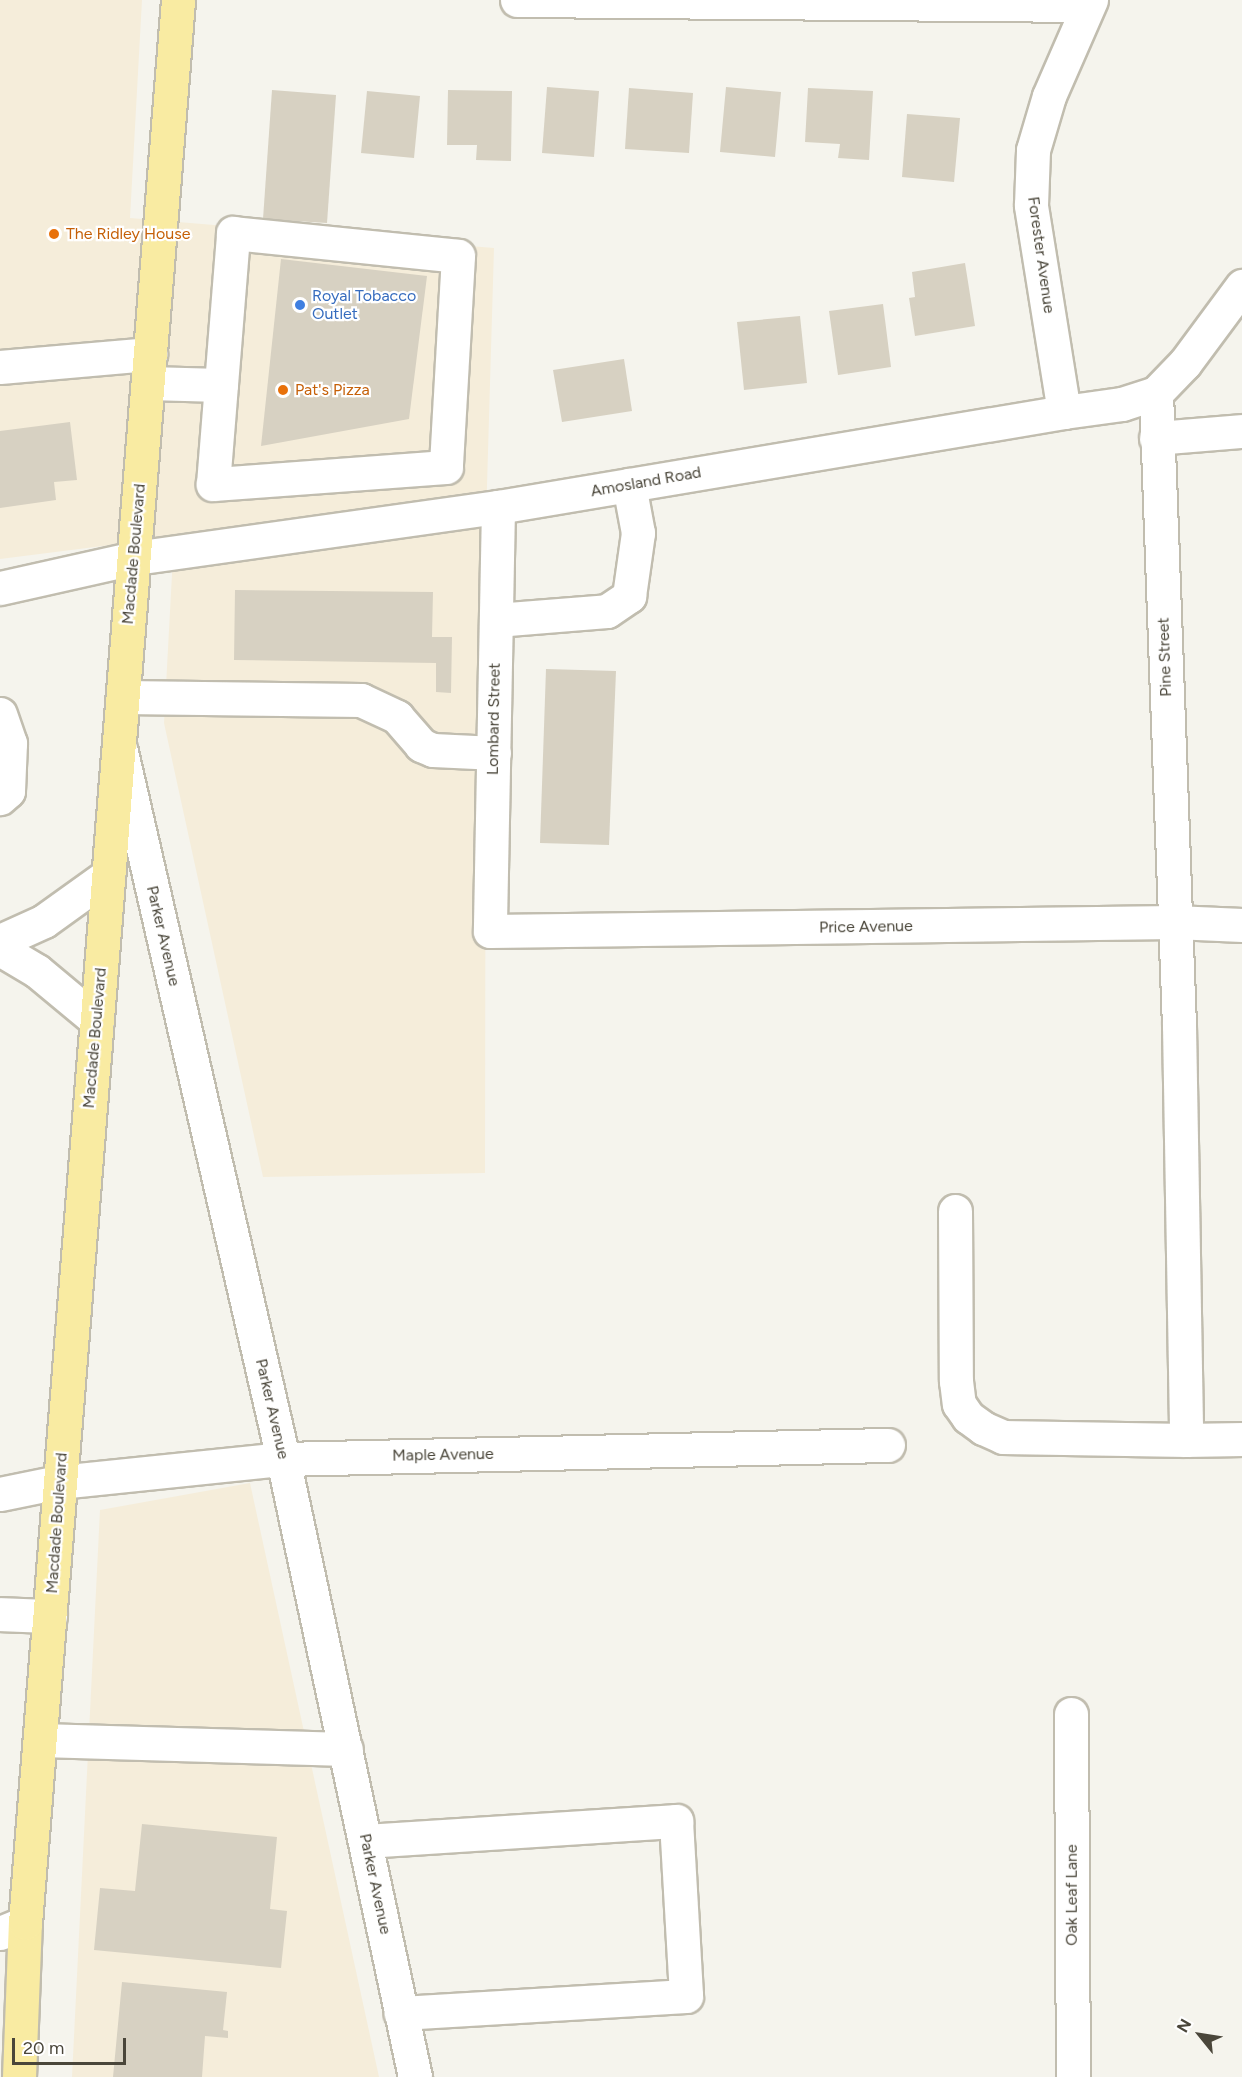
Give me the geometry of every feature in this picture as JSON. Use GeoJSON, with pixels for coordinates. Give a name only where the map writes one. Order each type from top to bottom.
{"type":"FeatureCollection","features":[{"type":"Feature","properties":{"kind":"main road","name":"Macdade Boulevard"},"geometry":{"type":"LineString","coordinates":[[19,2077],[11,2028],[12,1928],[40,1740],[178,0]]}},
{"type":"Feature","properties":{"kind":"street"},"geometry":{"type":"LineString","coordinates":[[517,0],[1089,3]]}},
{"type":"Feature","properties":{"kind":"street","name":"Forester Avenue"},"geometry":{"type":"LineString","coordinates":[[1064,412],[1031,205],[1033,150],[1049,96],[1089,3]]}},
{"type":"Feature","properties":{"kind":"street"},"geometry":{"type":"LineString","coordinates":[[233,233],[458,256],[446,467],[366,473],[213,484],[233,233]]}},
{"type":"Feature","properties":{"kind":"street","name":"Amosland Road"},"geometry":{"type":"LineString","coordinates":[[0,588],[134,558],[498,507],[1122,404],[1156,393],[1185,363],[1242,286]]}},
{"type":"Feature","properties":{"kind":"street"},"geometry":{"type":"LineString","coordinates":[[0,367],[149,368],[221,385]]}},
{"type":"Feature","properties":{"kind":"street","name":"Pine Street"},"geometry":{"type":"LineString","coordinates":[[1156,393],[1179,1024],[1186,1440]]}},
{"type":"Feature","properties":{"kind":"street"},"geometry":{"type":"LineString","coordinates":[[1156,438],[1242,431]]}},
{"type":"Feature","properties":{"kind":"street"},"geometry":{"type":"LineString","coordinates":[[366,473],[366,526]]}},
{"type":"Feature","properties":{"kind":"street"},"geometry":{"type":"LineString","coordinates":[[496,620],[608,611],[629,596],[638,533],[629,485]]}},
{"type":"Feature","properties":{"kind":"street","name":"Lombard Street"},"geometry":{"type":"LineString","coordinates":[[490,931],[498,507]]}},
{"type":"Feature","properties":{"kind":"street"},"geometry":{"type":"LineString","coordinates":[[123,697],[361,700],[397,717],[421,745],[434,750],[494,753]]}},
{"type":"Feature","properties":{"kind":"street"},"geometry":{"type":"LineString","coordinates":[[0,714],[10,743],[8,791],[0,798]]}},
{"type":"Feature","properties":{"kind":"street","name":"Parker Avenue"},"geometry":{"type":"LineString","coordinates":[[119,744],[284,1459],[415,2077]]}},
{"type":"Feature","properties":{"kind":"street"},"geometry":{"type":"LineString","coordinates":[[0,941],[44,921],[108,875]]}},
{"type":"Feature","properties":{"kind":"street","name":"Price Avenue"},"geometry":{"type":"LineString","coordinates":[[490,931],[1174,922],[1242,925]]}},
{"type":"Feature","properties":{"kind":"street"},"geometry":{"type":"LineString","coordinates":[[0,950],[37,971],[97,1022]]}},
{"type":"Feature","properties":{"kind":"street"},"geometry":{"type":"LineString","coordinates":[[955,1211],[956,1381],[959,1404],[968,1417],[983,1428],[1003,1437],[1242,1439]]}},
{"type":"Feature","properties":{"kind":"street","name":"Maple Avenue"},"geometry":{"type":"LineString","coordinates":[[0,1494],[59,1482],[284,1459],[888,1444]]}},
{"type":"Feature","properties":{"kind":"street"},"geometry":{"type":"LineString","coordinates":[[0,1614],[50,1616]]}},
{"type":"Feature","properties":{"kind":"street","name":"Oak Leaf Lane"},"geometry":{"type":"LineString","coordinates":[[1071,1714],[1073,2077]]}},
{"type":"Feature","properties":{"kind":"street"},"geometry":{"type":"LineString","coordinates":[[40,1740],[346,1749]]}},
{"type":"Feature","properties":{"kind":"street"},"geometry":{"type":"LineString","coordinates":[[366,1842],[676,1821],[686,1996],[401,2013]]}},
{"type":"Feature","properties":{"kind":"shaded area"},"geometry":{"type":"Polygon","coordinates":[[[0,0],[142,0],[130,218],[494,248],[486,520],[485,1173],[263,1177],[164,723],[174,537],[0,559],[0,0]]]}},
{"type":"Feature","properties":{"kind":"shaded area"},"geometry":{"type":"Polygon","coordinates":[[[250,1483],[379,2077],[72,2077],[100,1510],[250,1483]]]}},
{"type":"Feature","properties":{"kind":"building"},"geometry":{"type":"Polygon","coordinates":[[[547,87],[599,91],[594,157],[542,153],[547,87]]]}},
{"type":"Feature","properties":{"kind":"building"},"geometry":{"type":"Polygon","coordinates":[[[726,87],[781,92],[775,157],[720,152],[726,87]]]}},
{"type":"Feature","properties":{"kind":"building"},"geometry":{"type":"Polygon","coordinates":[[[629,88],[693,93],[689,153],[625,149],[629,88]]]}},
{"type":"Feature","properties":{"kind":"building"},"geometry":{"type":"Polygon","coordinates":[[[808,88],[873,91],[869,160],[838,158],[840,144],[805,142],[808,88]]]}},
{"type":"Feature","properties":{"kind":"building"},"geometry":{"type":"Polygon","coordinates":[[[272,90],[336,95],[327,223],[263,219],[272,90]]]}},
{"type":"Feature","properties":{"kind":"building"},"geometry":{"type":"Polygon","coordinates":[[[448,90],[512,91],[511,161],[476,160],[477,145],[447,145],[448,90]]]}},
{"type":"Feature","properties":{"kind":"building"},"geometry":{"type":"Polygon","coordinates":[[[367,91],[420,96],[414,158],[361,153],[367,91]]]}},
{"type":"Feature","properties":{"kind":"building"},"geometry":{"type":"Polygon","coordinates":[[[907,114],[960,118],[954,182],[902,177],[907,114]]]}},
{"type":"Feature","properties":{"kind":"building"},"geometry":{"type":"Polygon","coordinates":[[[281,259],[427,276],[409,419],[261,446],[281,259]]]}},
{"type":"Feature","properties":{"kind":"building"},"geometry":{"type":"Polygon","coordinates":[[[965,263],[975,326],[915,336],[909,298],[915,297],[912,272],[965,263]]]}},
{"type":"Feature","properties":{"kind":"building"},"geometry":{"type":"Polygon","coordinates":[[[883,304],[891,367],[838,375],[829,311],[883,304]]]}},
{"type":"Feature","properties":{"kind":"building"},"geometry":{"type":"Polygon","coordinates":[[[800,316],[807,383],[744,390],[737,322],[800,316]]]}},
{"type":"Feature","properties":{"kind":"building"},"geometry":{"type":"Polygon","coordinates":[[[624,359],[632,411],[562,422],[553,370],[624,359]]]}},
{"type":"Feature","properties":{"kind":"building"},"geometry":{"type":"Polygon","coordinates":[[[70,422],[77,480],[54,482],[56,500],[0,508],[0,431],[70,422]]]}},
{"type":"Feature","properties":{"kind":"building"},"geometry":{"type":"Polygon","coordinates":[[[235,590],[433,592],[432,637],[452,637],[451,693],[436,692],[436,663],[234,660],[235,590]]]}},
{"type":"Feature","properties":{"kind":"building"},"geometry":{"type":"Polygon","coordinates":[[[546,669],[616,671],[609,845],[540,843],[546,669]]]}},
{"type":"Feature","properties":{"kind":"building"},"geometry":{"type":"Polygon","coordinates":[[[142,1824],[277,1837],[270,1909],[287,1911],[281,1968],[94,1950],[100,1888],[135,1891],[142,1824]]]}},
{"type":"Feature","properties":{"kind":"building"},"geometry":{"type":"Polygon","coordinates":[[[122,1982],[227,1992],[223,2030],[228,2031],[228,2038],[205,2036],[202,2077],[113,2077],[122,1982]]]}},
{"type":"Feature","properties":{"kind":"place","name":"The Ridley House"},"geometry":{"type":"Point","coordinates":[54,234]}},
{"type":"Feature","properties":{"kind":"place","name":"Royal Tobacco Outlet"},"geometry":{"type":"Point","coordinates":[300,305]}},
{"type":"Feature","properties":{"kind":"place","name":"Pat's Pizza"},"geometry":{"type":"Point","coordinates":[283,390]}}]}
